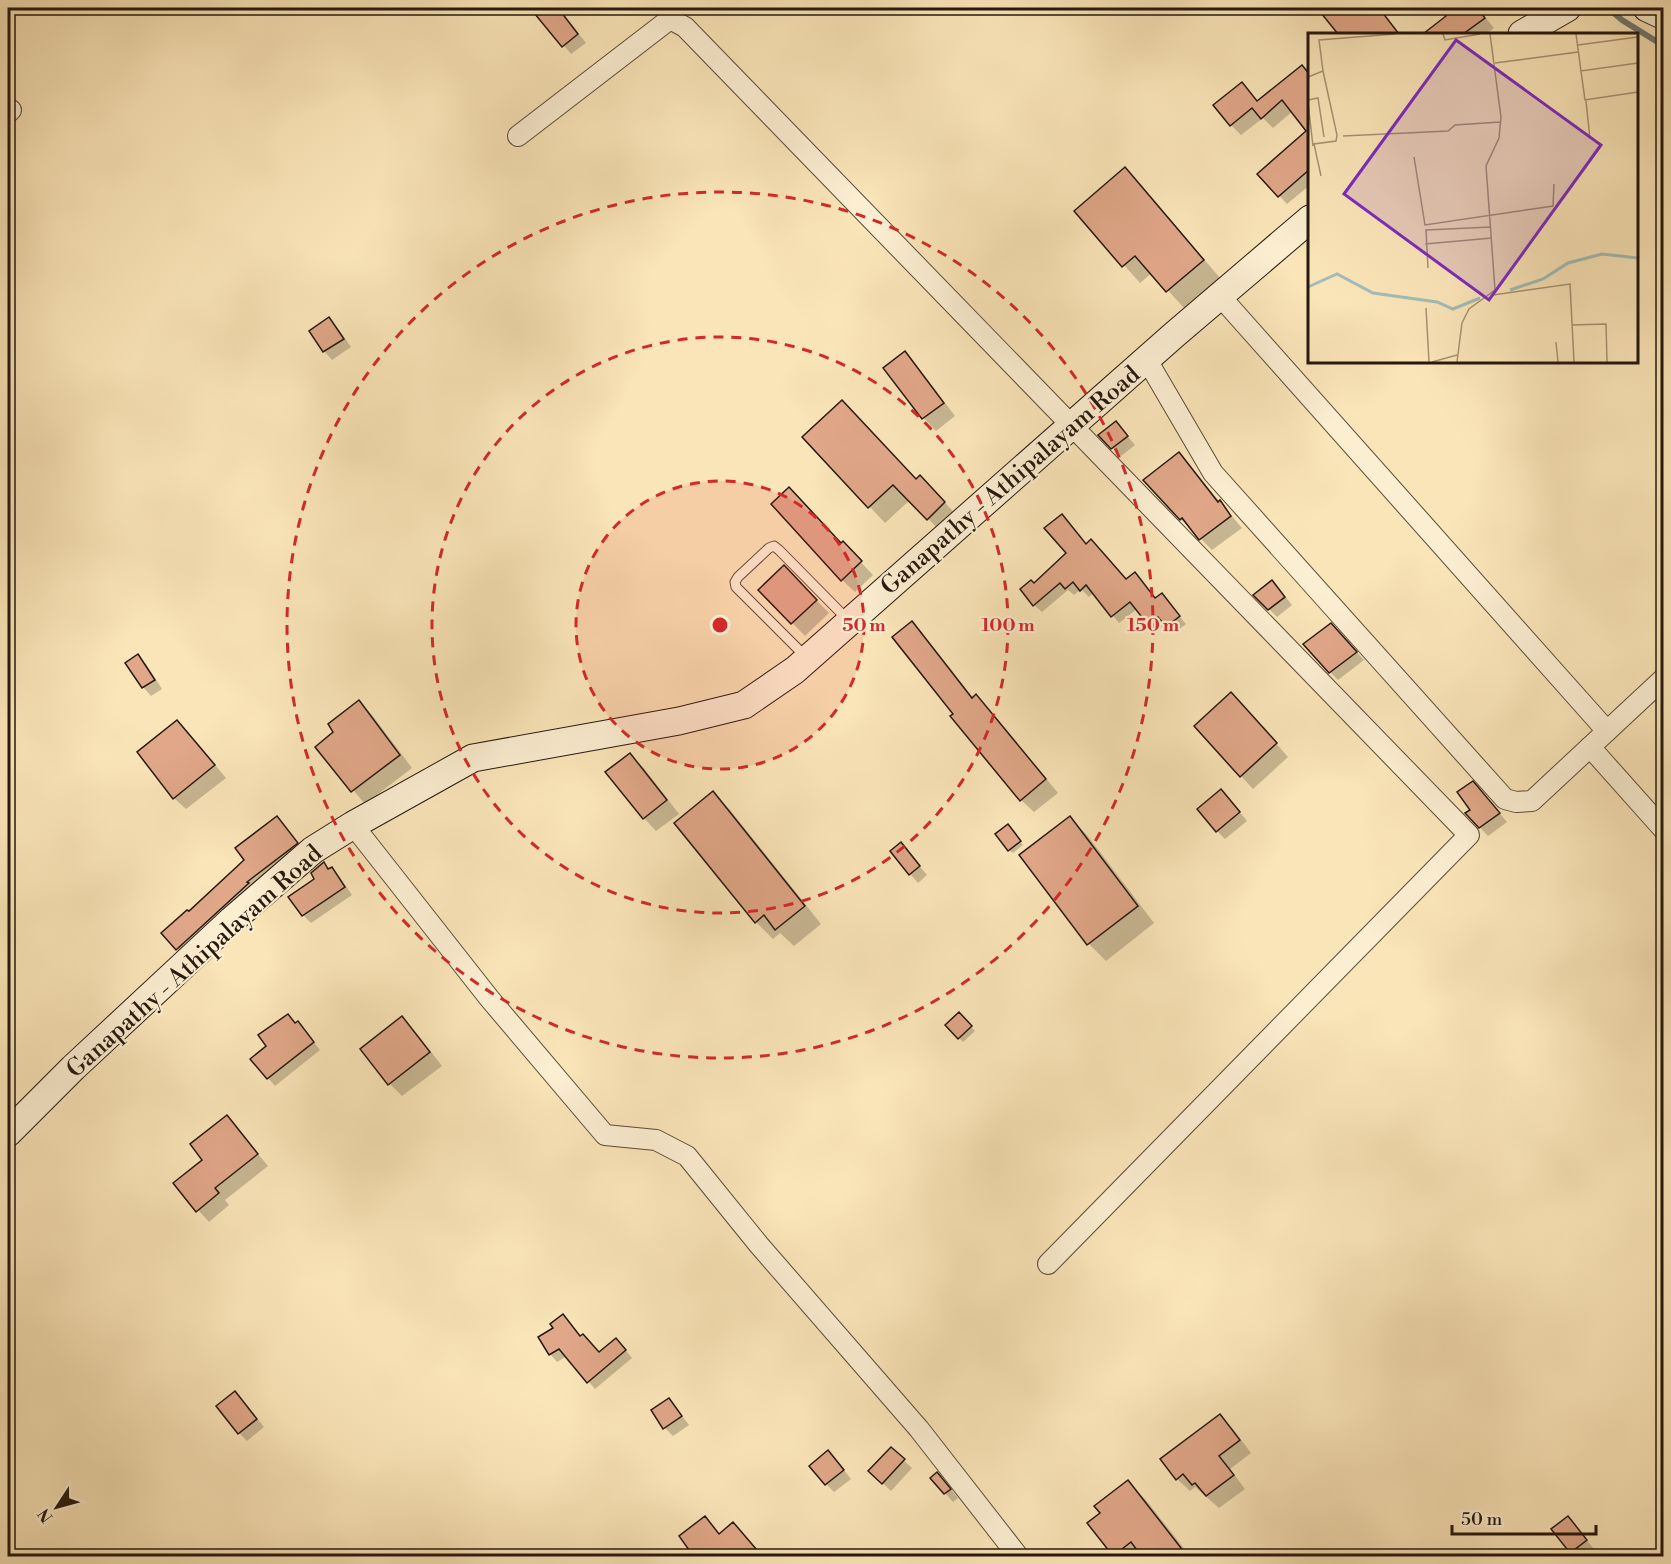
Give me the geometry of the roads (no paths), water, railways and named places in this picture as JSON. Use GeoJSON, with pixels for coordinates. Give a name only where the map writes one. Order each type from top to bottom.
{"type":"FeatureCollection","features":[{"type":"Feature","properties":{"kind":"main road"},"geometry":{"type":"LineString","coordinates":[[1524,33],[1567,8]]}},
{"type":"Feature","properties":{"kind":"main road"},"geometry":{"type":"LineString","coordinates":[[1647,8],[1664,16]]}},
{"type":"Feature","properties":{"kind":"main road","name":"Ganapathy - Athipalayam Road"},"geometry":{"type":"LineString","coordinates":[[8,1132],[73,1068],[232,920],[313,849],[353,825],[474,758],[680,721],[744,705],[795,670],[1308,221]]}},
{"type":"Feature","properties":{"kind":"street"},"geometry":{"type":"LineString","coordinates":[[518,136],[670,19],[685,27],[1469,835],[1048,1264]]}},
{"type":"Feature","properties":{"kind":"street"},"geometry":{"type":"LineString","coordinates":[[1220,296],[1607,731]]}},
{"type":"Feature","properties":{"kind":"street"},"geometry":{"type":"LineString","coordinates":[[1147,360],[1213,473],[1505,799],[1516,802],[1532,801],[1664,678]]}},
{"type":"Feature","properties":{"kind":"street"},"geometry":{"type":"LineString","coordinates":[[1590,747],[1664,830]]}},
{"type":"Feature","properties":{"kind":"street"},"geometry":{"type":"LineString","coordinates":[[353,825],[489,998],[605,1135],[656,1140],[687,1156],[759,1245],[919,1429],[1018,1557]]}},
{"type":"Feature","properties":{"kind":"lane"},"geometry":{"type":"LineString","coordinates":[[808,658],[736,587],[735,582],[738,577],[769,548],[774,546],[779,550],[850,622]]}},
{"type":"Feature","properties":{"kind":"waterway"},"geometry":{"type":"LineString","coordinates":[[1608,8],[1622,20],[1664,46]]}}]}
